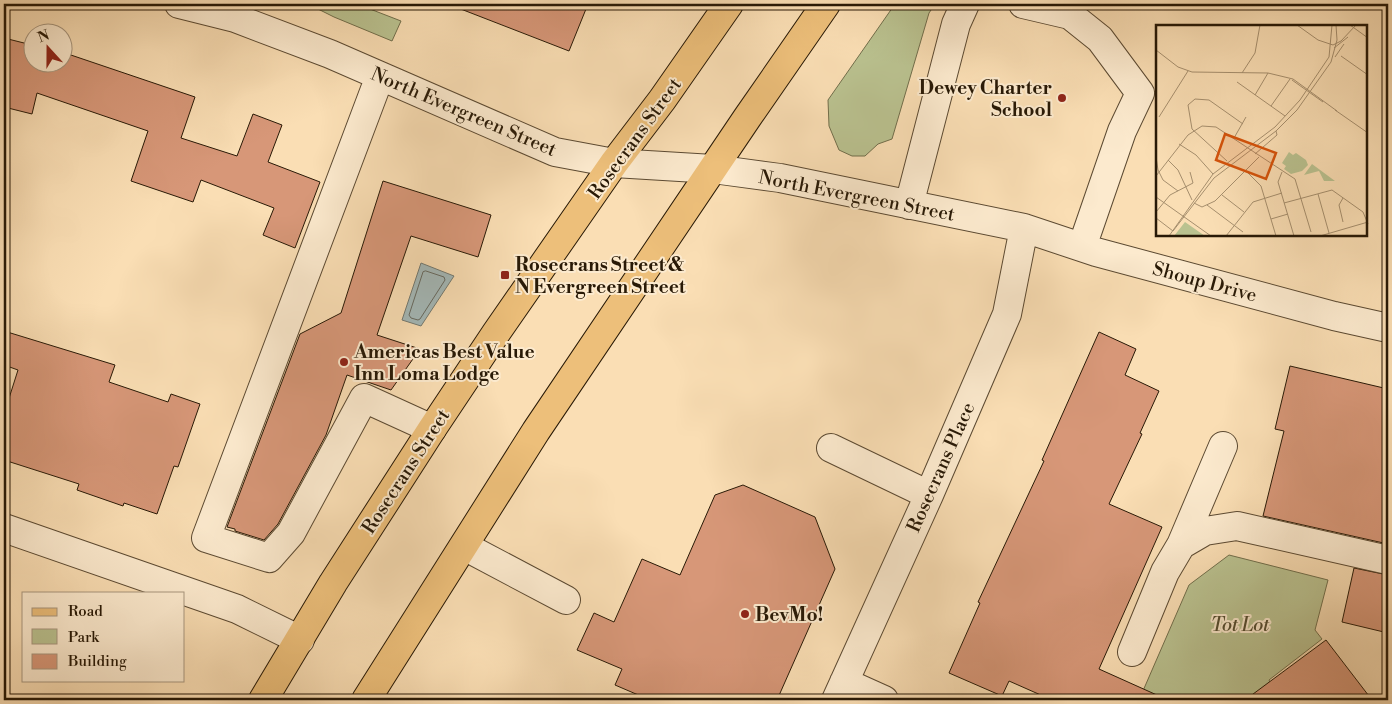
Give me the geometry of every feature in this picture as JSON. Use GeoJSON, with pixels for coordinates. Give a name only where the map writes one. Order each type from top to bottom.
{"type":"FeatureCollection","features":[{"type":"Feature","properties":{"kind":"main road","name":"Rosecrans Street"},"geometry":{"type":"LineString","coordinates":[[264,700],[333,583],[496,333],[614,163],[662,100],[729,4]]}},
{"type":"Feature","properties":{"kind":"main road"},"geometry":{"type":"LineString","coordinates":[[366,700],[536,430],[826,4]]}},
{"type":"Feature","properties":{"kind":"street","name":"North Evergreen Street"},"geometry":{"type":"LineString","coordinates":[[179,4],[237,11],[330,54],[555,152],[614,163],[713,169],[780,178],[1024,228]]}},
{"type":"Feature","properties":{"kind":"street"},"geometry":{"type":"LineString","coordinates":[[909,205],[956,24],[965,4]]}},
{"type":"Feature","properties":{"kind":"street"},"geometry":{"type":"LineString","coordinates":[[1023,4],[1070,15],[1100,40],[1140,93],[1122,131],[1082,247]]}},
{"type":"Feature","properties":{"kind":"street"},"geometry":{"type":"LineString","coordinates":[[380,76],[206,538],[269,558],[292,533],[364,398],[432,429]]}},
{"type":"Feature","properties":{"kind":"street","name":"Shoup Drive"},"geometry":{"type":"LineString","coordinates":[[1024,228],[1096,252],[1388,328]]}},
{"type":"Feature","properties":{"kind":"street","name":"Rosecrans Place"},"geometry":{"type":"LineString","coordinates":[[840,691],[929,495],[1007,314],[1024,228]]}},
{"type":"Feature","properties":{"kind":"street"},"geometry":{"type":"LineString","coordinates":[[1132,652],[1165,572],[1181,545],[1223,446]]}},
{"type":"Feature","properties":{"kind":"street"},"geometry":{"type":"LineString","coordinates":[[831,448],[929,495]]}},
{"type":"Feature","properties":{"kind":"street"},"geometry":{"type":"LineString","coordinates":[[1181,545],[1206,532],[1237,526],[1388,560]]}},
{"type":"Feature","properties":{"kind":"street"},"geometry":{"type":"LineString","coordinates":[[4,528],[237,609],[300,640]]}},
{"type":"Feature","properties":{"kind":"street"},"geometry":{"type":"LineString","coordinates":[[464,546],[566,600]]}},
{"type":"Feature","properties":{"kind":"street"},"geometry":{"type":"LineString","coordinates":[[840,691],[884,700]]}},
{"type":"Feature","properties":{"kind":"green space"},"geometry":{"type":"Polygon","coordinates":[[[308,4],[372,4],[370,9],[401,21],[392,41],[308,4]]]}},
{"type":"Feature","properties":{"kind":"green space"},"geometry":{"type":"Polygon","coordinates":[[[895,4],[935,4],[929,13],[892,139],[878,144],[865,156],[852,156],[839,150],[829,126],[828,100],[895,4]]]}},
{"type":"Feature","properties":{"kind":"green space","name":"Tot Lot"},"geometry":{"type":"Polygon","coordinates":[[[1229,555],[1328,580],[1315,630],[1322,639],[1269,680],[1273,689],[1262,700],[1139,700],[1189,585],[1229,555]]]}},
{"type":"Feature","properties":{"kind":"water"},"geometry":{"type":"Polygon","coordinates":[[[421,263],[454,276],[421,326],[402,320],[421,263]]]}},
{"type":"Feature","properties":{"kind":"building"},"geometry":{"type":"Polygon","coordinates":[[[454,4],[588,4],[569,51],[453,6],[454,4]]]}},
{"type":"Feature","properties":{"kind":"building"},"geometry":{"type":"Polygon","coordinates":[[[4,38],[22,42],[22,72],[72,72],[72,55],[195,97],[181,138],[237,156],[253,114],[282,125],[268,162],[320,182],[295,248],[263,235],[274,208],[201,180],[193,202],[131,181],[148,131],[37,93],[32,114],[4,107],[4,38]]]}},
{"type":"Feature","properties":{"kind":"building","name":"Americas Best Value Inn Loma Lodge"},"geometry":{"type":"Polygon","coordinates":[[[383,181],[491,215],[478,257],[411,236],[377,335],[420,349],[391,390],[347,375],[326,435],[278,524],[264,540],[235,531],[235,529],[227,527],[300,334],[341,313],[383,181]]]}},
{"type":"Feature","properties":{"kind":"building"},"geometry":{"type":"Polygon","coordinates":[[[4,331],[115,365],[109,382],[168,402],[171,394],[200,404],[178,467],[174,466],[157,514],[124,503],[123,506],[77,490],[79,484],[4,460],[4,414],[18,370],[4,365],[4,331]]]}},
{"type":"Feature","properties":{"kind":"building"},"geometry":{"type":"Polygon","coordinates":[[[1099,332],[1136,349],[1125,375],[1159,391],[1140,433],[1142,434],[1109,504],[1162,527],[1099,669],[1168,700],[1052,700],[1009,681],[1002,696],[949,673],[980,603],[978,602],[1044,461],[1042,460],[1099,332]]]}},
{"type":"Feature","properties":{"kind":"building"},"geometry":{"type":"Polygon","coordinates":[[[1290,366],[1388,389],[1388,544],[1263,516],[1284,431],[1275,429],[1290,366]]]}},
{"type":"Feature","properties":{"kind":"building"},"geometry":{"type":"Polygon","coordinates":[[[743,485],[815,517],[835,569],[777,700],[650,700],[615,685],[622,669],[577,650],[594,613],[614,622],[642,559],[680,575],[715,495],[743,485]]]}},
{"type":"Feature","properties":{"kind":"building"},"geometry":{"type":"Polygon","coordinates":[[[1354,568],[1388,575],[1388,633],[1342,622],[1354,568]]]}},
{"type":"Feature","properties":{"kind":"building"},"geometry":{"type":"Polygon","coordinates":[[[1326,640],[1372,700],[1245,700],[1326,640]]]}},
{"type":"Feature","properties":{"kind":"place","name":"Dewey Charter School"},"geometry":{"type":"Point","coordinates":[1062,98]}},
{"type":"Feature","properties":{"kind":"place","name":"Rosecrans Street & N Evergreen Street"},"geometry":{"type":"Point","coordinates":[505,275]}},
{"type":"Feature","properties":{"kind":"place","name":"Americas Best Value Inn Loma Lodge"},"geometry":{"type":"Point","coordinates":[344,362]}},
{"type":"Feature","properties":{"kind":"place","name":"BevMo!"},"geometry":{"type":"Point","coordinates":[745,614]}}]}
